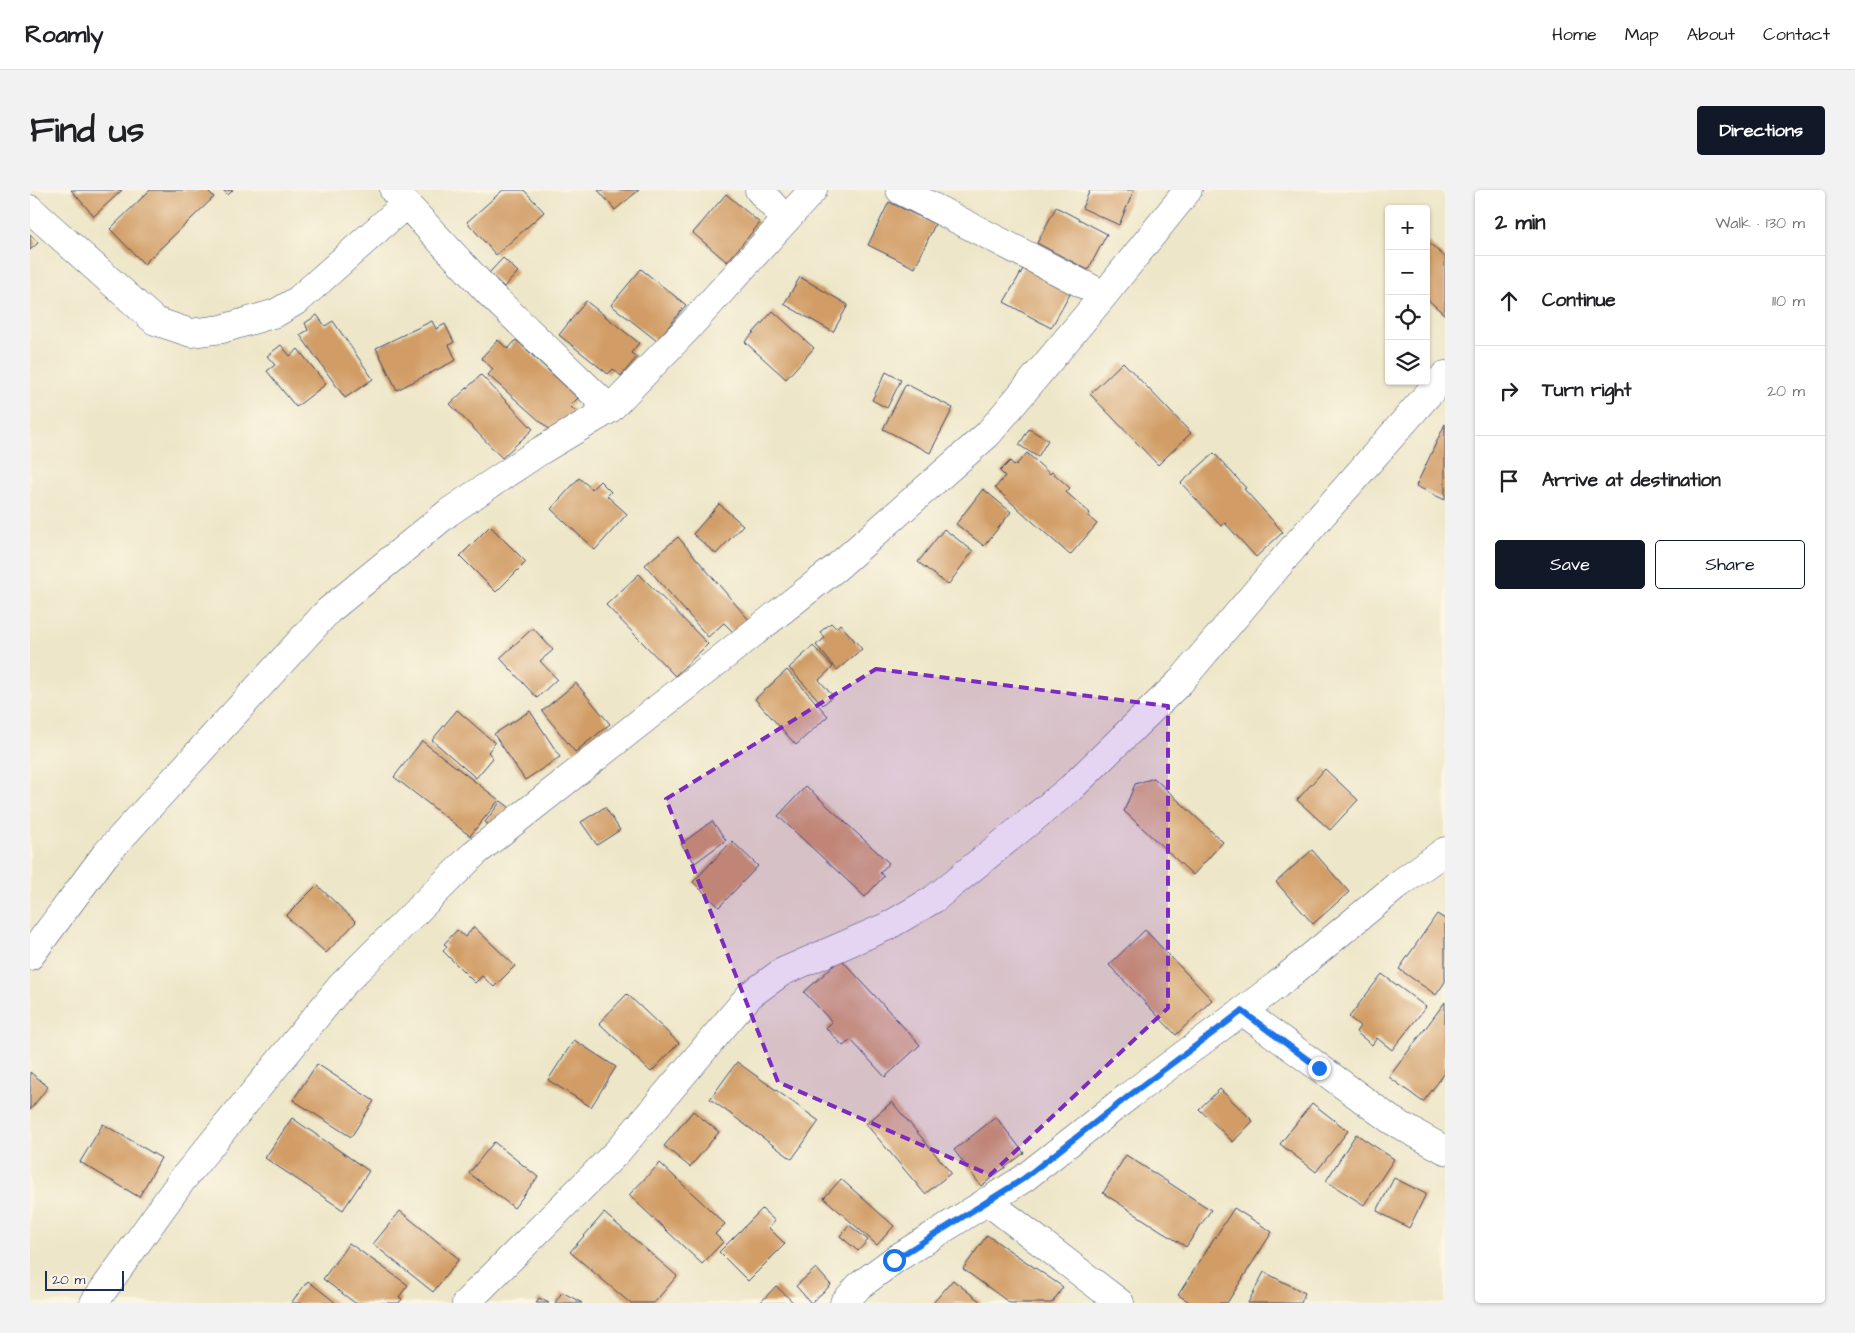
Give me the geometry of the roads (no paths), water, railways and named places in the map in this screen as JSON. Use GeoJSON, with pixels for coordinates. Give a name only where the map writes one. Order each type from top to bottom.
{"type":"FeatureCollection","features":[{"type":"Feature","properties":{"kind":"street"},"geometry":{"type":"LineString","coordinates":[[758,190],[786,220]]}},
{"type":"Feature","properties":{"kind":"street"},"geometry":{"type":"LineString","coordinates":[[30,956],[104,855],[328,611],[449,512],[540,451],[610,409],[684,332],[813,190]]}},
{"type":"Feature","properties":{"kind":"street"},"geometry":{"type":"LineString","coordinates":[[900,190],[1104,295]]}},
{"type":"Feature","properties":{"kind":"street"},"geometry":{"type":"LineString","coordinates":[[94,1303],[182,1180],[349,978],[476,852],[837,567],[988,434],[1104,295],[1188,190]]}},
{"type":"Feature","properties":{"kind":"street"},"geometry":{"type":"LineString","coordinates":[[30,209],[156,321],[191,334],[222,330],[276,313],[298,300],[399,197],[490,294],[610,409]]}},
{"type":"Feature","properties":{"kind":"street"},"geometry":{"type":"LineString","coordinates":[[466,1303],[618,1151],[750,996],[782,972],[888,926],[934,899],[1071,788],[1180,682],[1288,554],[1445,375]]}},
{"type":"Feature","properties":{"kind":"street"},"geometry":{"type":"LineString","coordinates":[[844,1303],[859,1286],[894,1260],[1023,1179],[1130,1095],[1278,985],[1399,884],[1440,862]]}},
{"type":"Feature","properties":{"kind":"street"},"geometry":{"type":"LineString","coordinates":[[1242,1011],[1391,1120],[1445,1150]]}},
{"type":"Feature","properties":{"kind":"street"},"geometry":{"type":"LineString","coordinates":[[987,1201],[1120,1303]]}}]}
